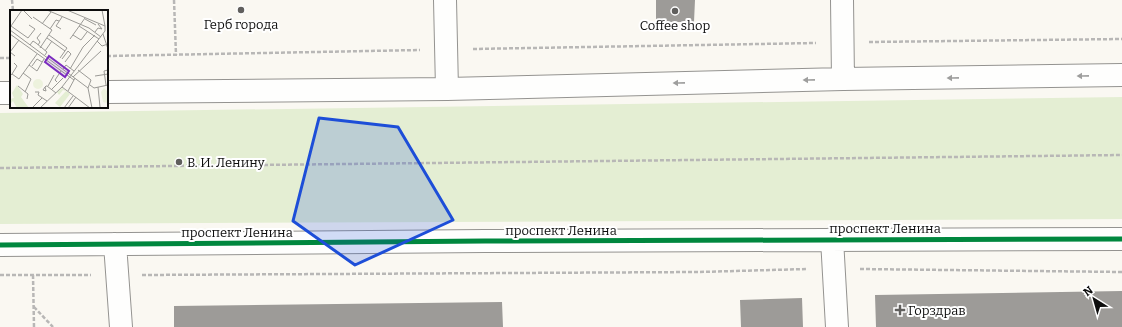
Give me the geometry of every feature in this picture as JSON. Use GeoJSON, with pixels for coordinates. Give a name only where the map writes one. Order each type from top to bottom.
{"type":"FeatureCollection","features":[{"type":"Feature","properties":{"kind":"street"},"geometry":{"type":"LineString","coordinates":[[445,0],[447,89]]}},
{"type":"Feature","properties":{"kind":"street"},"geometry":{"type":"LineString","coordinates":[[842,0],[843,79]]}},
{"type":"Feature","properties":{"kind":"street"},"geometry":{"type":"LineString","coordinates":[[108,92],[447,89],[843,79],[1122,75]]}},
{"type":"Feature","properties":{"kind":"street"},"geometry":{"type":"LineString","coordinates":[[0,94],[10,93]]}},
{"type":"Feature","properties":{"kind":"street","name":"проспект Ленина"},"geometry":{"type":"LineString","coordinates":[[0,245],[1122,239]]}},
{"type":"Feature","properties":{"kind":"street"},"geometry":{"type":"LineString","coordinates":[[832,240],[837,327]]}},
{"type":"Feature","properties":{"kind":"street"},"geometry":{"type":"LineString","coordinates":[[115,244],[121,327]]}},
{"type":"Feature","properties":{"kind":"path"},"geometry":{"type":"LineString","coordinates":[[12,0],[13,10]]}},
{"type":"Feature","properties":{"kind":"path"},"geometry":{"type":"LineString","coordinates":[[174,0],[176,55]]}},
{"type":"Feature","properties":{"kind":"path"},"geometry":{"type":"LineString","coordinates":[[108,56],[843,42],[1122,39]]}},
{"type":"Feature","properties":{"kind":"path"},"geometry":{"type":"LineString","coordinates":[[0,168],[1122,155]]}},
{"type":"Feature","properties":{"kind":"path"},"geometry":{"type":"LineString","coordinates":[[0,275],[699,272],[833,268],[1122,272]]}},
{"type":"Feature","properties":{"kind":"path"},"geometry":{"type":"LineString","coordinates":[[33,275],[34,327]]}},
{"type":"Feature","properties":{"kind":"path"},"geometry":{"type":"LineString","coordinates":[[34,307],[53,327]]}},
{"type":"Feature","properties":{"kind":"highlighted area"},"geometry":{"type":"Polygon","coordinates":[[[319,118],[398,127],[453,220],[355,265],[293,221],[319,118]]]}},
{"type":"Feature","properties":{"kind":"green space"},"geometry":{"type":"Polygon","coordinates":[[[1122,97],[1122,219],[0,224],[0,113],[1122,97]]]}},
{"type":"Feature","properties":{"kind":"building","name":"Coffee shop"},"geometry":{"type":"Polygon","coordinates":[[[656,0],[695,0],[694,22],[656,22],[656,0]]]}},
{"type":"Feature","properties":{"kind":"building"},"geometry":{"type":"Polygon","coordinates":[[[1122,291],[1122,327],[876,327],[875,295],[1122,291]]]}},
{"type":"Feature","properties":{"kind":"building"},"geometry":{"type":"Polygon","coordinates":[[[802,298],[803,327],[741,327],[740,300],[802,298]]]}},
{"type":"Feature","properties":{"kind":"building"},"geometry":{"type":"Polygon","coordinates":[[[502,302],[503,327],[174,327],[174,306],[502,302]]]}},
{"type":"Feature","properties":{"kind":"cycle path"},"geometry":{"type":"LineString","coordinates":[[0,245],[485,241],[1122,239]]}},
{"type":"Feature","properties":{"kind":"place","name":"Герб города"},"geometry":{"type":"Point","coordinates":[241,10]}},
{"type":"Feature","properties":{"kind":"place","name":"Coffee shop"},"geometry":{"type":"Point","coordinates":[675,11]}},
{"type":"Feature","properties":{"kind":"place","name":"В. И. Ленину"},"geometry":{"type":"Point","coordinates":[179,162]}},
{"type":"Feature","properties":{"kind":"place","name":"Горздрав"},"geometry":{"type":"Point","coordinates":[900,310]}}]}
